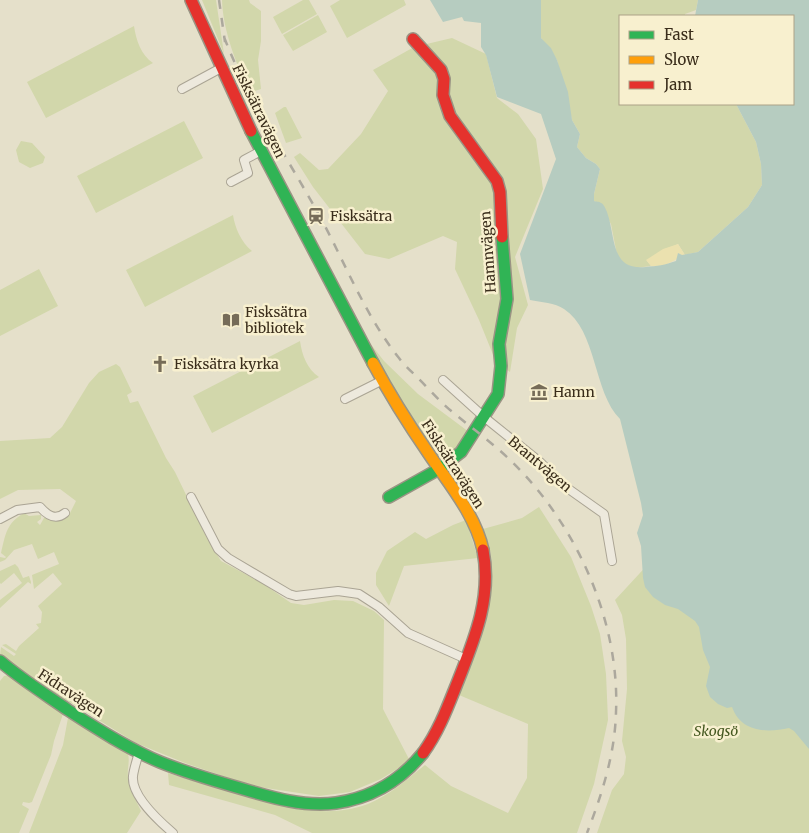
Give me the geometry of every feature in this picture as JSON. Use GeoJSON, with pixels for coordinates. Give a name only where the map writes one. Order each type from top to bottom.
{"type":"FeatureCollection","features":[{"type":"Feature","properties":{"kind":"street","name":"Fisksätravägen"},"geometry":{"type":"LineString","coordinates":[[134,750],[183,772],[274,798],[317,804],[356,800],[377,791],[400,777],[418,760],[430,744],[478,628],[484,601],[486,571],[484,555],[468,512],[383,380],[261,150],[221,68],[191,0]]}},
{"type":"Feature","properties":{"kind":"street","name":"Hamnvägen"},"geometry":{"type":"LineString","coordinates":[[389,497],[439,469],[461,452],[498,394],[501,366],[499,344],[506,299],[500,192],[490,170],[450,116],[443,95],[444,79],[441,70],[413,39]]}},
{"type":"Feature","properties":{"kind":"street"},"geometry":{"type":"LineString","coordinates":[[182,89],[221,68]]}},
{"type":"Feature","properties":{"kind":"street"},"geometry":{"type":"LineString","coordinates":[[231,182],[248,173],[244,160],[261,150]]}},
{"type":"Feature","properties":{"kind":"street"},"geometry":{"type":"LineString","coordinates":[[345,399],[383,380]]}},
{"type":"Feature","properties":{"kind":"street","name":"Brantvägen"},"geometry":{"type":"LineString","coordinates":[[443,380],[484,417],[540,462],[563,486],[604,514],[612,561]]}},
{"type":"Feature","properties":{"kind":"street"},"geometry":{"type":"LineString","coordinates":[[191,497],[218,549],[228,558],[289,594],[296,596],[338,592],[359,594],[379,606],[408,633],[466,659]]}},
{"type":"Feature","properties":{"kind":"street"},"geometry":{"type":"LineString","coordinates":[[0,519],[20,509],[40,507],[47,515],[55,517],[64,513]]}},
{"type":"Feature","properties":{"kind":"street","name":"Fidravägen"},"geometry":{"type":"LineString","coordinates":[[2,666],[134,750]]}},
{"type":"Feature","properties":{"kind":"street"},"geometry":{"type":"LineString","coordinates":[[134,750],[133,778],[138,795],[152,813],[173,833]]}},
{"type":"Feature","properties":{"kind":"green space"},"geometry":{"type":"Polygon","coordinates":[[[202,0],[216,0],[224,54],[202,0]]]}},
{"type":"Feature","properties":{"kind":"green space"},"geometry":{"type":"Polygon","coordinates":[[[222,0],[249,0],[250,3],[261,11],[261,41],[258,60],[261,89],[249,93],[228,36],[222,0]]]}},
{"type":"Feature","properties":{"kind":"green space"},"geometry":{"type":"Polygon","coordinates":[[[303,0],[309,0],[317,14],[282,34],[273,17],[303,0]]]}},
{"type":"Feature","properties":{"kind":"green space"},"geometry":{"type":"Polygon","coordinates":[[[340,0],[404,0],[406,5],[347,38],[330,6],[340,0]]]}},
{"type":"Feature","properties":{"kind":"green space"},"geometry":{"type":"Polygon","coordinates":[[[541,0],[698,0],[696,10],[685,15],[619,15],[619,105],[737,105],[756,142],[761,164],[762,185],[748,207],[698,252],[685,255],[678,244],[647,261],[651,266],[635,268],[624,264],[617,255],[611,224],[598,203],[594,201],[600,169],[586,158],[577,147],[580,134],[572,120],[557,60],[541,38],[541,0]]]}},
{"type":"Feature","properties":{"kind":"green space"},"geometry":{"type":"Polygon","coordinates":[[[318,15],[327,32],[293,51],[283,35],[318,15]]]}},
{"type":"Feature","properties":{"kind":"green space"},"geometry":{"type":"Polygon","coordinates":[[[134,26],[140,47],[145,56],[153,63],[46,118],[27,82],[134,26]]]}},
{"type":"Feature","properties":{"kind":"green space"},"geometry":{"type":"Polygon","coordinates":[[[452,38],[486,54],[497,98],[518,114],[536,139],[543,189],[515,257],[528,305],[517,328],[510,372],[496,362],[455,269],[457,242],[443,236],[389,259],[365,254],[313,187],[294,157],[300,153],[319,170],[328,169],[361,134],[388,91],[373,70],[414,47],[452,38]]]}},
{"type":"Feature","properties":{"kind":"green space"},"geometry":{"type":"Polygon","coordinates":[[[286,107],[302,138],[286,143],[275,113],[286,107]]]}},
{"type":"Feature","properties":{"kind":"green space"},"geometry":{"type":"Polygon","coordinates":[[[184,121],[203,158],[96,213],[77,176],[184,121]]]}},
{"type":"Feature","properties":{"kind":"green space"},"geometry":{"type":"Polygon","coordinates":[[[21,141],[32,143],[45,157],[43,163],[30,168],[19,162],[16,150],[21,141]]]}},
{"type":"Feature","properties":{"kind":"green space"},"geometry":{"type":"Polygon","coordinates":[[[233,215],[239,234],[252,251],[145,307],[126,270],[233,215]]]}},
{"type":"Feature","properties":{"kind":"green space"},"geometry":{"type":"Polygon","coordinates":[[[39,269],[58,306],[0,336],[0,290],[39,269]]]}},
{"type":"Feature","properties":{"kind":"green space"},"geometry":{"type":"Polygon","coordinates":[[[366,338],[384,361],[418,394],[469,432],[450,456],[440,458],[434,456],[388,381],[366,338]]]}},
{"type":"Feature","properties":{"kind":"green space"},"geometry":{"type":"Polygon","coordinates":[[[300,341],[306,361],[311,370],[319,377],[212,433],[193,396],[300,341]]]}},
{"type":"Feature","properties":{"kind":"green space"},"geometry":{"type":"Polygon","coordinates":[[[116,364],[120,367],[132,392],[127,395],[130,403],[138,401],[207,538],[221,561],[262,583],[291,603],[304,605],[334,600],[353,601],[374,611],[384,620],[383,709],[410,761],[381,779],[350,792],[319,796],[252,786],[185,763],[136,743],[58,695],[0,655],[1,647],[14,656],[16,654],[2,645],[6,644],[16,651],[39,628],[36,624],[41,623],[42,612],[38,606],[62,584],[53,573],[34,589],[32,575],[59,564],[54,552],[38,559],[32,544],[14,550],[5,560],[0,562],[0,557],[6,557],[1,553],[10,525],[24,513],[29,516],[41,515],[41,519],[37,522],[40,525],[44,518],[47,517],[62,518],[70,513],[76,501],[60,489],[18,490],[0,499],[0,441],[50,438],[62,427],[89,383],[99,372],[116,364]]]}},
{"type":"Feature","properties":{"kind":"green space","name":"Skogsö"},"geometry":{"type":"Polygon","coordinates":[[[809,429],[809,833],[597,833],[612,790],[624,774],[626,757],[622,741],[627,689],[626,639],[622,615],[615,600],[761,442],[809,429]]]}},
{"type":"Feature","properties":{"kind":"green space"},"geometry":{"type":"Polygon","coordinates":[[[539,507],[571,557],[591,606],[600,634],[606,674],[608,720],[594,784],[577,833],[312,833],[275,815],[169,785],[168,773],[286,806],[319,811],[335,811],[352,809],[384,796],[425,765],[451,786],[508,813],[527,778],[528,724],[459,695],[478,644],[491,591],[491,555],[483,529],[522,518],[539,507]]]}},
{"type":"Feature","properties":{"kind":"green space"},"geometry":{"type":"Polygon","coordinates":[[[466,520],[478,558],[404,566],[389,606],[376,585],[376,573],[387,551],[415,532],[426,539],[466,520]]]}},
{"type":"Feature","properties":{"kind":"green space"},"geometry":{"type":"Polygon","coordinates":[[[15,564],[23,578],[29,576],[31,584],[28,582],[0,608],[0,600],[22,583],[14,573],[0,583],[0,571],[15,564]]]}},
{"type":"Feature","properties":{"kind":"green space"},"geometry":{"type":"Polygon","coordinates":[[[9,675],[63,714],[51,755],[32,802],[23,802],[22,805],[29,809],[19,833],[0,833],[0,681],[4,676],[9,675]]]}},
{"type":"Feature","properties":{"kind":"green space"},"geometry":{"type":"Polygon","coordinates":[[[68,718],[128,753],[129,782],[141,811],[127,833],[29,833],[63,745],[68,718]]]}},
{"type":"Feature","properties":{"kind":"sand"},"geometry":{"type":"Polygon","coordinates":[[[678,244],[685,255],[661,266],[651,266],[646,260],[663,249],[678,244]]]}},
{"type":"Feature","properties":{"kind":"shaded area"},"geometry":{"type":"Polygon","coordinates":[[[430,0],[541,0],[541,38],[551,48],[557,60],[568,92],[572,120],[580,134],[577,147],[586,158],[600,169],[594,201],[602,204],[607,212],[616,250],[620,258],[626,264],[634,267],[646,267],[676,261],[678,253],[682,255],[698,252],[748,207],[762,185],[761,164],[756,142],[737,105],[794,105],[794,15],[695,15],[698,0],[809,0],[809,749],[794,731],[789,728],[780,730],[755,729],[741,722],[732,707],[727,708],[718,704],[710,697],[706,686],[710,667],[703,650],[699,627],[695,621],[678,609],[665,605],[653,597],[645,587],[641,546],[637,533],[643,515],[620,419],[604,393],[589,346],[583,331],[575,319],[560,307],[530,300],[520,254],[556,159],[541,114],[497,97],[486,55],[481,47],[481,23],[464,21],[462,17],[443,22],[430,0]]]}},
{"type":"Feature","properties":{"kind":"railway"},"geometry":{"type":"LineString","coordinates":[[219,0],[225,42]]}},
{"type":"Feature","properties":{"kind":"railway"},"geometry":{"type":"LineString","coordinates":[[224,37],[244,82],[318,213],[375,324],[404,364],[450,410],[502,452],[532,483],[554,511],[573,542],[589,574],[610,642],[615,677],[616,712],[607,774],[587,833]]}},
{"type":"Feature","properties":{"kind":"traffic: fast"},"geometry":{"type":"LineString","coordinates":[[251,131],[373,363]]}},
{"type":"Feature","properties":{"kind":"traffic: fast"},"geometry":{"type":"LineString","coordinates":[[389,497],[439,469],[461,452],[498,394],[501,366],[499,344],[507,299],[502,237]]}},
{"type":"Feature","properties":{"kind":"traffic: fast"},"geometry":{"type":"LineString","coordinates":[[0,661],[68,710],[136,751],[191,773],[277,798],[312,804],[349,801],[373,792],[395,779],[405,772],[423,753]]}},
{"type":"Feature","properties":{"kind":"traffic: slow"},"geometry":{"type":"LineString","coordinates":[[373,363],[407,421],[468,512],[483,550]]}},
{"type":"Feature","properties":{"kind":"traffic: jam"},"geometry":{"type":"LineString","coordinates":[[191,0],[251,131]]}},
{"type":"Feature","properties":{"kind":"traffic: jam"},"geometry":{"type":"LineString","coordinates":[[413,39],[441,70],[444,79],[443,95],[450,116],[497,181],[500,192],[502,237]]}},
{"type":"Feature","properties":{"kind":"traffic: jam"},"geometry":{"type":"LineString","coordinates":[[423,753],[443,718],[476,633],[484,601],[485,567],[483,550]]}},
{"type":"Feature","properties":{"kind":"place","name":"Fisksätra"},"geometry":{"type":"Point","coordinates":[316,216]}},
{"type":"Feature","properties":{"kind":"place","name":"Fisksätra bibliotek"},"geometry":{"type":"Point","coordinates":[231,320]}},
{"type":"Feature","properties":{"kind":"place","name":"Fisksätra kyrka"},"geometry":{"type":"Point","coordinates":[160,364]}},
{"type":"Feature","properties":{"kind":"place","name":"Hamn"},"geometry":{"type":"Point","coordinates":[539,392]}}]}
